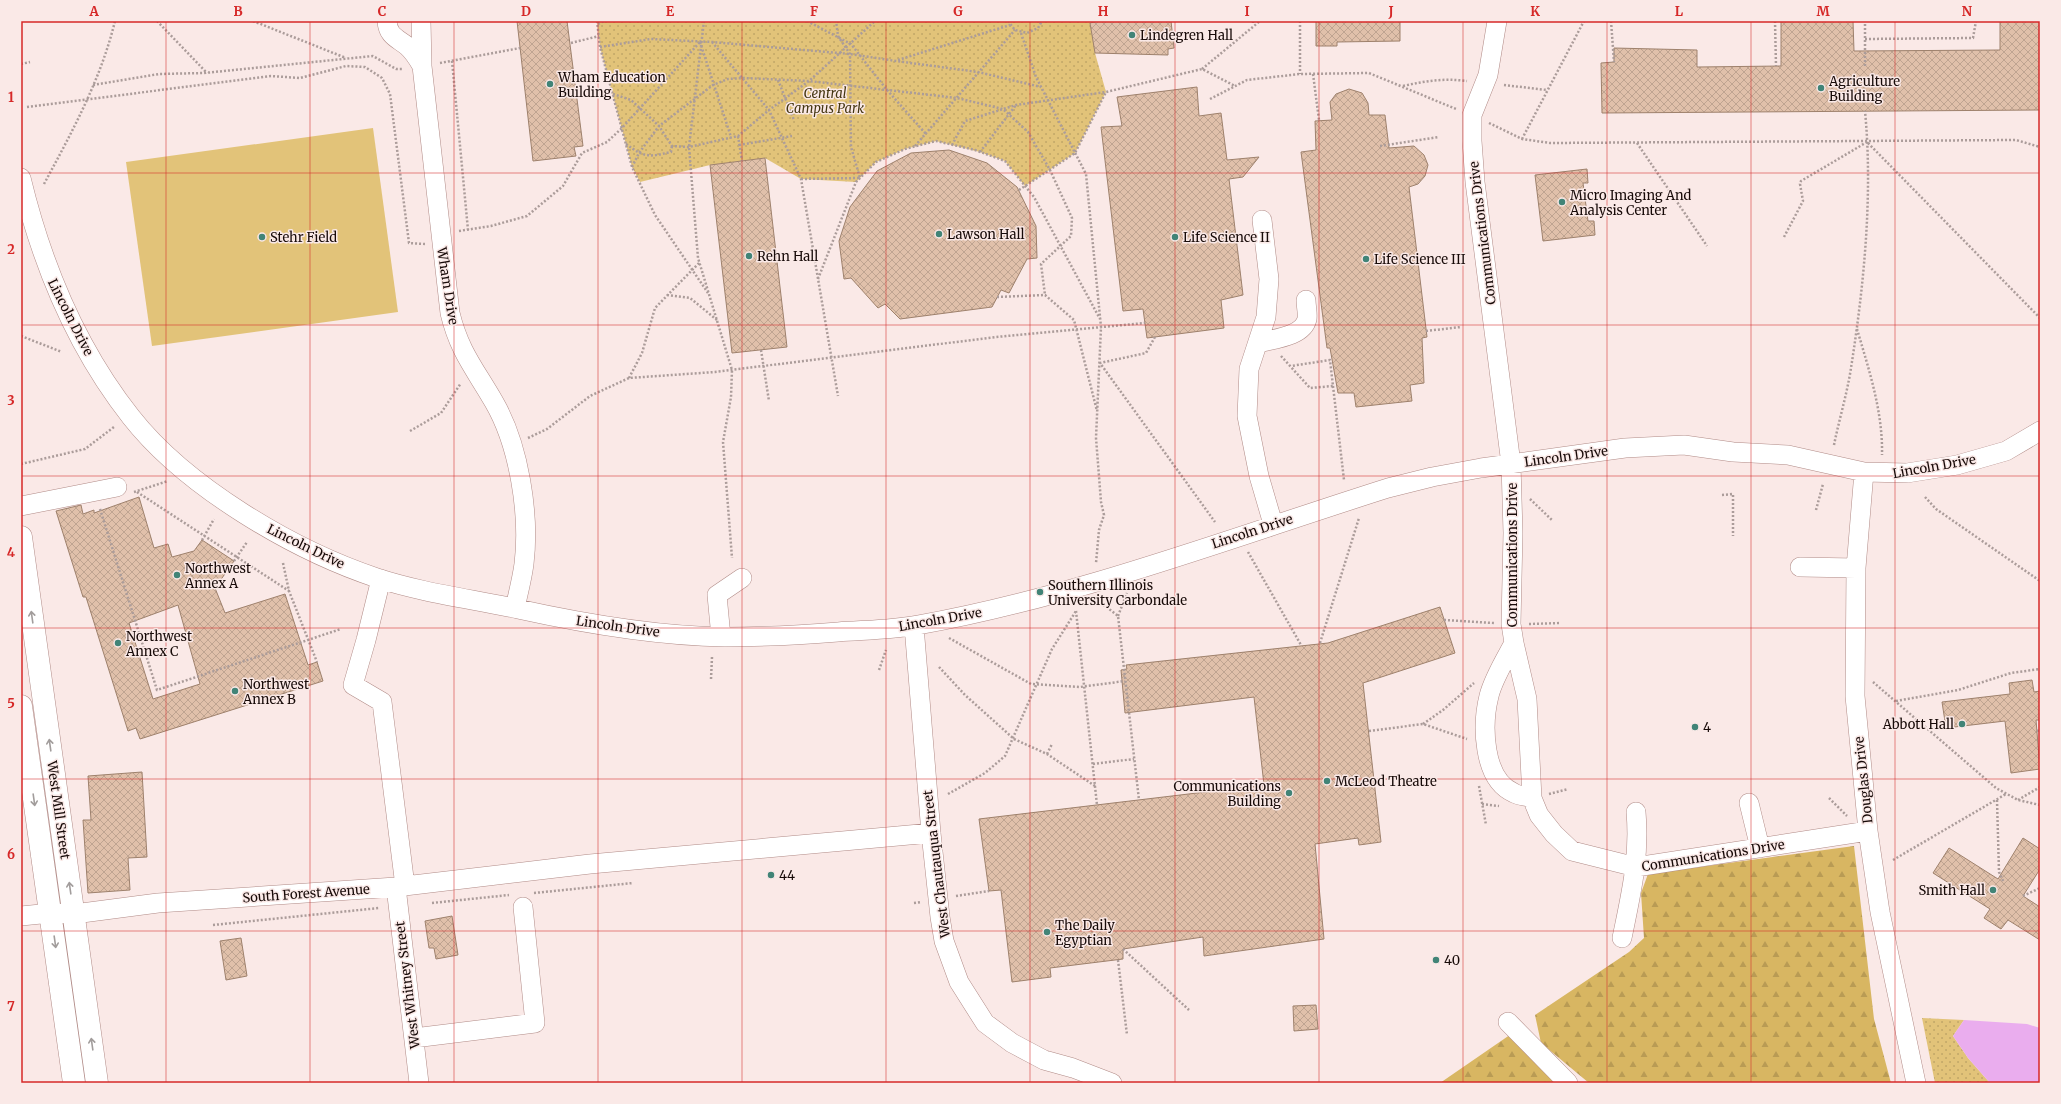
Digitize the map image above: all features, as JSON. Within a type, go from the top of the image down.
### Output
[{"type":"main road","name":"West Mill Street","points":[[21,537],[97,1083]]},
{"type":"main road","name":"West Mill Street","points":[[21,706],[52,913],[74,1083]]},
{"type":"street","points":[[387,21],[388,29],[394,39],[406,45],[413,52],[422,66]]},
{"type":"street","name":"Wham Drive","points":[[421,21],[422,66],[440,238],[454,329],[472,368],[495,403],[513,446],[526,525],[524,565],[515,608]]},
{"type":"street","name":"Communications Drive","points":[[1497,21],[1495,41],[1488,75],[1472,115],[1472,141],[1475,182],[1511,464],[1513,533],[1511,624],[1527,699],[1532,798],[1540,815],[1554,834],[1572,851],[1636,867],[1868,831]]},
{"type":"street","name":"Lincoln Drive","points":[[21,178],[30,215],[52,281],[81,340],[108,384],[133,420],[175,462],[250,518],[336,563],[381,579],[515,608],[634,630],[721,637],[808,634],[914,626],[1008,605],[1098,582],[1273,524],[1388,488],[1425,479],[1511,464],[1625,448],[1684,445],[1732,452],[1788,455],[1864,472],[1907,473],[1957,465],[2006,451],[2040,431]]},
{"type":"street","points":[[1262,220],[1269,279],[1266,317],[1262,342],[1249,369],[1247,416],[1260,476],[1273,524]]},
{"type":"street","points":[[1262,342],[1294,333],[1304,327],[1307,318],[1306,300]]},
{"type":"street","name":"Douglas Drive","points":[[1864,472],[1856,568],[1855,696],[1868,831],[1880,912],[1916,1083]]},
{"type":"street","points":[[21,506],[124,490]]},
{"type":"street","points":[[1800,567],[1856,568]]},
{"type":"street","points":[[721,637],[717,595],[742,578]]},
{"type":"street","name":"West Whitney Street","points":[[381,579],[353,685],[382,702],[419,1083]]},
{"type":"street","name":"West Chautauqua Street","points":[[914,626],[931,833],[944,941],[959,982],[985,1023],[1012,1043],[1044,1060],[1112,1083]]},
{"type":"street","points":[[1514,643],[1489,694],[1485,736],[1487,754],[1493,770],[1503,786],[1514,793],[1532,798]]},
{"type":"street","points":[[1749,803],[1760,848]]},
{"type":"street","points":[[1622,938],[1636,867],[1638,832],[1636,812]]},
{"type":"street","name":"South Forest Avenue","points":[[21,916],[52,913],[74,914],[158,903],[401,886],[590,864],[931,833]]},
{"type":"street","points":[[414,1038],[535,1023],[523,907]]},
{"type":"street","points":[[1508,1022],[1568,1083]]},
{"type":"path","points":[[44,184],[94,85],[115,21]]},
{"type":"path","points":[[157,21],[208,73]]},
{"type":"path","points":[[253,21],[346,58]]},
{"type":"path","points":[[604,21],[598,23],[600,47],[632,167],[655,215],[710,296]]},
{"type":"path","points":[[704,21],[700,41],[689,147],[699,263],[718,320],[732,370],[731,397],[723,442],[732,558]]},
{"type":"path","points":[[807,21],[851,44],[887,90],[926,134]]},
{"type":"path","points":[[836,21],[838,36],[850,54],[851,147],[860,178]]},
{"type":"path","points":[[672,146],[689,147],[738,136],[769,110],[810,81],[846,49],[874,21]]},
{"type":"path","points":[[1008,21],[1014,30],[1021,33],[1033,32],[1042,21]]},
{"type":"path","points":[[952,145],[965,121],[1016,105],[1048,102],[1106,92],[1202,69],[1253,25],[1260,21]]},
{"type":"path","points":[[1300,21],[1300,74]]},
{"type":"path","points":[[1522,139],[1584,21]]},
{"type":"path","points":[[1611,21],[1614,62]]},
{"type":"path","points":[[1774,21],[1776,66]]},
{"type":"path","points":[[1865,21],[1865,66]]},
{"type":"path","points":[[1865,39],[1973,38],[1976,21]]},
{"type":"path","points":[[896,61],[1010,25]]},
{"type":"path","points":[[915,146],[1014,30]]},
{"type":"path","points":[[1021,33],[1041,88],[1086,174],[1101,327],[1096,438],[1101,502],[1104,514],[1100,530],[1096,563]]},
{"type":"path","points":[[571,43],[599,36]]},
{"type":"path","points":[[600,47],[651,39],[700,41],[850,54],[978,72],[1041,88]]},
{"type":"path","points":[[700,41],[731,137]]},
{"type":"path","points":[[27,106],[87,100],[270,76],[300,78],[346,66],[365,67],[382,78],[390,94],[409,243],[418,245],[468,230],[491,226],[527,216],[563,186],[582,153],[608,142],[622,128],[700,41]]},
{"type":"path","points":[[712,42],[769,110],[801,179],[838,396]]},
{"type":"path","points":[[94,85],[158,74],[208,73],[373,56],[396,69],[452,61],[520,48]]},
{"type":"path","points":[[452,61],[468,230]]},
{"type":"path","points":[[21,64],[30,62]]},
{"type":"path","points":[[1202,69],[1235,86]]},
{"type":"path","points":[[1210,99],[1247,80],[1300,74],[1369,73],[1462,111]]},
{"type":"path","points":[[1314,74],[1319,120]]},
{"type":"path","points":[[632,167],[639,153],[659,126],[713,85],[728,79],[742,78],[810,81],[957,98],[1003,109],[1028,132],[1050,170],[1072,218],[1071,236],[1041,264],[1045,296]]},
{"type":"path","points":[[1402,86],[1428,80],[1449,79],[1474,82]]},
{"type":"path","points":[[778,80],[794,120]]},
{"type":"path","points":[[1499,84],[1547,90]]},
{"type":"path","points":[[1019,190],[1075,153],[1106,92]]},
{"type":"path","points":[[613,94],[631,100],[659,126],[672,146],[671,152],[651,157],[639,153],[626,144]]},
{"type":"path","points":[[980,152],[1016,105]]},
{"type":"path","points":[[1834,445],[1851,370],[1862,282],[1868,142],[1865,111]]},
{"type":"path","points":[[1486,121],[1522,139],[1550,143],[2016,140],[2040,147]]},
{"type":"path","points":[[738,136],[742,161]]},
{"type":"path","points":[[739,145],[792,136]]},
{"type":"path","points":[[1380,146],[1439,137]]},
{"type":"path","points":[[818,279],[856,182],[876,162],[915,146],[936,141],[980,152],[1006,161],[1034,197],[1100,320]]},
{"type":"path","points":[[1784,237],[1803,201],[1800,184],[1801,181],[1868,142]]},
{"type":"path","points":[[1868,142],[2040,318]]},
{"type":"path","points":[[1637,143],[1707,246]]},
{"type":"path","points":[[801,179],[860,178]]},
{"type":"path","points":[[629,378],[642,353],[655,308],[699,263]]},
{"type":"path","points":[[667,295],[690,298],[718,320]]},
{"type":"path","points":[[997,297],[1045,296],[1074,320],[1098,415]]},
{"type":"path","points":[[513,446],[547,429],[590,396],[629,378],[732,370],[831,357],[1145,322]]},
{"type":"path","points":[[1426,330],[1461,327]]},
{"type":"path","points":[[1856,328],[1870,372],[1882,436],[1882,455]]},
{"type":"path","points":[[21,336],[62,352]]},
{"type":"path","points":[[1100,363],[1146,353],[1155,337]]},
{"type":"path","points":[[1262,342],[1291,366],[1310,388],[1333,386]]},
{"type":"path","points":[[761,350],[769,401]]},
{"type":"path","points":[[1291,366],[1330,360],[1344,480]]},
{"type":"path","points":[[1100,363],[1215,522]]},
{"type":"path","points":[[410,431],[441,413],[472,368]]},
{"type":"path","points":[[21,464],[85,450],[114,427]]},
{"type":"path","points":[[124,490],[137,491],[168,481]]},
{"type":"path","points":[[1816,510],[1823,484]]},
{"type":"path","points":[[137,491],[289,591]]},
{"type":"path","points":[[1525,494],[1553,521]]},
{"type":"path","points":[[1722,495],[1734,494],[1733,536]]},
{"type":"path","points":[[1926,497],[1936,509],[2040,581]]},
{"type":"path","points":[[98,503],[157,690],[341,629]]},
{"type":"path","points":[[1320,644],[1359,518]]},
{"type":"path","points":[[202,540],[214,519]]},
{"type":"path","points":[[234,561],[247,542]]},
{"type":"path","points":[[1248,552],[1301,646]]},
{"type":"path","points":[[283,563],[289,591],[317,662]]},
{"type":"path","points":[[1127,593],[1118,616],[1139,800]]},
{"type":"path","points":[[1100,602],[1118,616]]},
{"type":"path","points":[[948,794],[985,773],[1005,756],[1014,739],[1052,649],[1076,611],[1097,805]]},
{"type":"path","points":[[950,638],[1031,684],[1084,686],[1125,681]]},
{"type":"path","points":[[879,670],[886,650]]},
{"type":"path","points":[[711,679],[712,657]]},
{"type":"path","points":[[939,667],[965,695],[1014,739],[1047,754],[1095,786]]},
{"type":"path","points":[[1896,701],[1958,690],[2011,673],[2040,669]]},
{"type":"path","points":[[1423,724],[1443,710],[1474,682]]},
{"type":"path","points":[[1873,682],[1991,784],[2018,800],[2040,804]]},
{"type":"path","points":[[1369,731],[1423,724],[1472,740]]},
{"type":"path","points":[[1047,754],[1052,744]]},
{"type":"path","points":[[1092,764],[1134,759]]},
{"type":"path","points":[[1479,783],[1486,825]]},
{"type":"path","points":[[2018,800],[2040,787]]},
{"type":"path","points":[[1893,860],[2007,794]]},
{"type":"path","points":[[1829,798],[1851,821]]},
{"type":"path","points":[[1997,800],[1999,872],[2004,883]]},
{"type":"path","points":[[2023,896],[2040,888]]},
{"type":"path","points":[[969,894],[989,891]]},
{"type":"path","points":[[1123,949],[1189,1010]]},
{"type":"path","points":[[1118,960],[1127,1035]]},
{"type":"green space","name":"Central Campus Park","points":[[597,21],[1090,21],[1095,53],[1106,92],[1075,153],[1025,186],[1005,161],[980,152],[936,141],[905,149],[876,162],[856,182],[801,179],[765,158],[710,165],[640,182],[632,167],[600,47]]},
{"type":"green space","name":"Stehr Field","points":[[373,128],[398,312],[152,346],[126,162]]},
{"type":"green space","points":[[1854,846],[1874,1019],[1891,1083],[1589,1083],[1541,1043],[1535,1015],[1629,952],[1644,938],[1641,893],[1648,874]]},
{"type":"green space","points":[[1922,1018],[1964,1020],[1953,1036],[1968,1058],[1990,1083],[1935,1083]]},
{"type":"green space","points":[[1517,1030],[1568,1083],[1440,1083]]},
{"type":"shaded area","points":[[1964,1020],[2027,1024],[2040,1028],[2040,1083],[1990,1083],[1968,1058],[1953,1036]]},
{"type":"building","name":"Wham Education Building","points":[[517,21],[567,21],[583,146],[574,147],[576,156],[533,161]]},
{"type":"building","name":"Lindegren Hall","points":[[1098,21],[1171,21],[1174,48],[1168,49],[1168,55],[1095,53],[1090,23]]},
{"type":"building","points":[[1316,21],[1400,21],[1400,41],[1337,42],[1337,46],[1316,46]]},
{"type":"building","name":"Agriculture Building","points":[[1781,21],[1853,21],[1854,51],[2000,50],[2000,21],[2040,21],[2040,110],[1602,113],[1601,63],[1614,62],[1614,48],[1697,50],[1697,67],[1781,66]]},
{"type":"building","name":"Life Science II","points":[[1197,87],[1199,116],[1221,113],[1227,160],[1259,157],[1243,177],[1229,179],[1243,295],[1221,300],[1224,328],[1147,338],[1143,309],[1123,311],[1101,127],[1122,126],[1117,97]]},
{"type":"building","name":"Life Science III","points":[[1349,89],[1362,93],[1368,103],[1369,115],[1385,115],[1389,148],[1414,146],[1424,155],[1428,165],[1425,176],[1418,184],[1409,187],[1427,337],[1422,338],[1424,383],[1410,385],[1412,401],[1356,407],[1354,393],[1338,393],[1330,348],[1327,348],[1301,152],[1316,150],[1315,121],[1332,120],[1330,102],[1336,94]]},
{"type":"building","name":"Lawson Hall","points":[[949,150],[987,163],[1017,187],[1036,226],[1037,258],[1027,259],[1009,293],[1001,290],[992,307],[900,319],[885,304],[878,308],[851,278],[844,279],[839,241],[850,207],[877,171],[911,153]]},
{"type":"building","name":"Rehn Hall","points":[[765,158],[787,347],[732,353],[710,165]]},
{"type":"building","name":"Micro Imaging And Analysis Center","points":[[1587,169],[1588,183],[1583,183],[1588,221],[1594,221],[1595,235],[1543,241],[1535,175]]},
{"type":"building","points":[[139,497],[154,548],[168,544],[172,557],[194,551],[202,540],[234,561],[215,588],[225,613],[285,594],[308,665],[317,662],[323,681],[140,739],[136,728],[128,731],[86,597],[83,597],[56,511],[81,505],[83,514],[94,510],[94,513]],"holes":[[[178,605],[200,684],[153,699],[129,623]]]},
{"type":"building","name":"Communications Building","points":[[1440,607],[1455,653],[1363,683],[1381,842],[1359,845],[1358,838],[1315,844],[1324,939],[1204,956],[1203,937],[1123,949],[1123,959],[1050,968],[1051,977],[1012,982],[1001,890],[989,891],[979,819],[1264,785],[1254,697],[1125,713],[1121,670],[1127,669],[1126,665],[1328,643]]},
{"type":"building","name":"Abbott Hall","points":[[2032,680],[2034,692],[2040,691],[2040,720],[2036,720],[2040,769],[2011,773],[2005,721],[1946,728],[1942,702],[2010,694],[2009,683]]},
{"type":"building","points":[[142,772],[147,857],[128,858],[130,890],[88,893],[83,820],[91,820],[88,776]]},
{"type":"building","name":"Smith Hall","points":[[2023,838],[2040,849],[2040,869],[2023,896],[2040,907],[2040,940],[2008,920],[2001,929],[1984,918],[1990,909],[1933,873],[1949,848],[1998,879]]},
{"type":"building","points":[[452,916],[458,955],[436,959],[434,948],[429,948],[425,921]]},
{"type":"building","points":[[241,938],[247,976],[226,980],[220,941]]},
{"type":"building","points":[[1316,1005],[1318,1029],[1294,1031],[1293,1006]]},
{"type":"place","name":"Lindegren Hall","points":[[1132,35]]},
{"type":"place","name":"Wham Education Building","points":[[550,84]]},
{"type":"place","name":"Agriculture Building","points":[[1821,88]]},
{"type":"place","name":"Micro Imaging And Analysis Center","points":[[1562,202]]},
{"type":"place","name":"Lawson Hall","points":[[939,234]]},
{"type":"place","name":"Stehr Field","points":[[262,237]]},
{"type":"place","name":"Life Science II","points":[[1175,237]]},
{"type":"place","name":"Rehn Hall","points":[[749,256]]},
{"type":"place","name":"Life Science III","points":[[1366,259]]},
{"type":"place","name":"Northwest Annex A","points":[[177,575]]},
{"type":"place","name":"Southern Illinois University Carbondale","points":[[1040,592]]},
{"type":"place","name":"Northwest Annex C","points":[[118,643]]},
{"type":"place","name":"Northwest Annex B","points":[[235,691]]},
{"type":"place","name":"Abbott Hall","points":[[1962,724]]},
{"type":"place","name":"4","points":[[1695,727]]},
{"type":"place","name":"McLeod Theatre","points":[[1327,781]]},
{"type":"place","name":"Communications Building","points":[[1289,793]]},
{"type":"place","name":"44","points":[[771,875]]},
{"type":"place","name":"Smith Hall","points":[[1993,890]]},
{"type":"place","name":"The Daily Egyptian","points":[[1047,932]]},
{"type":"place","name":"40","points":[[1436,960]]}]
